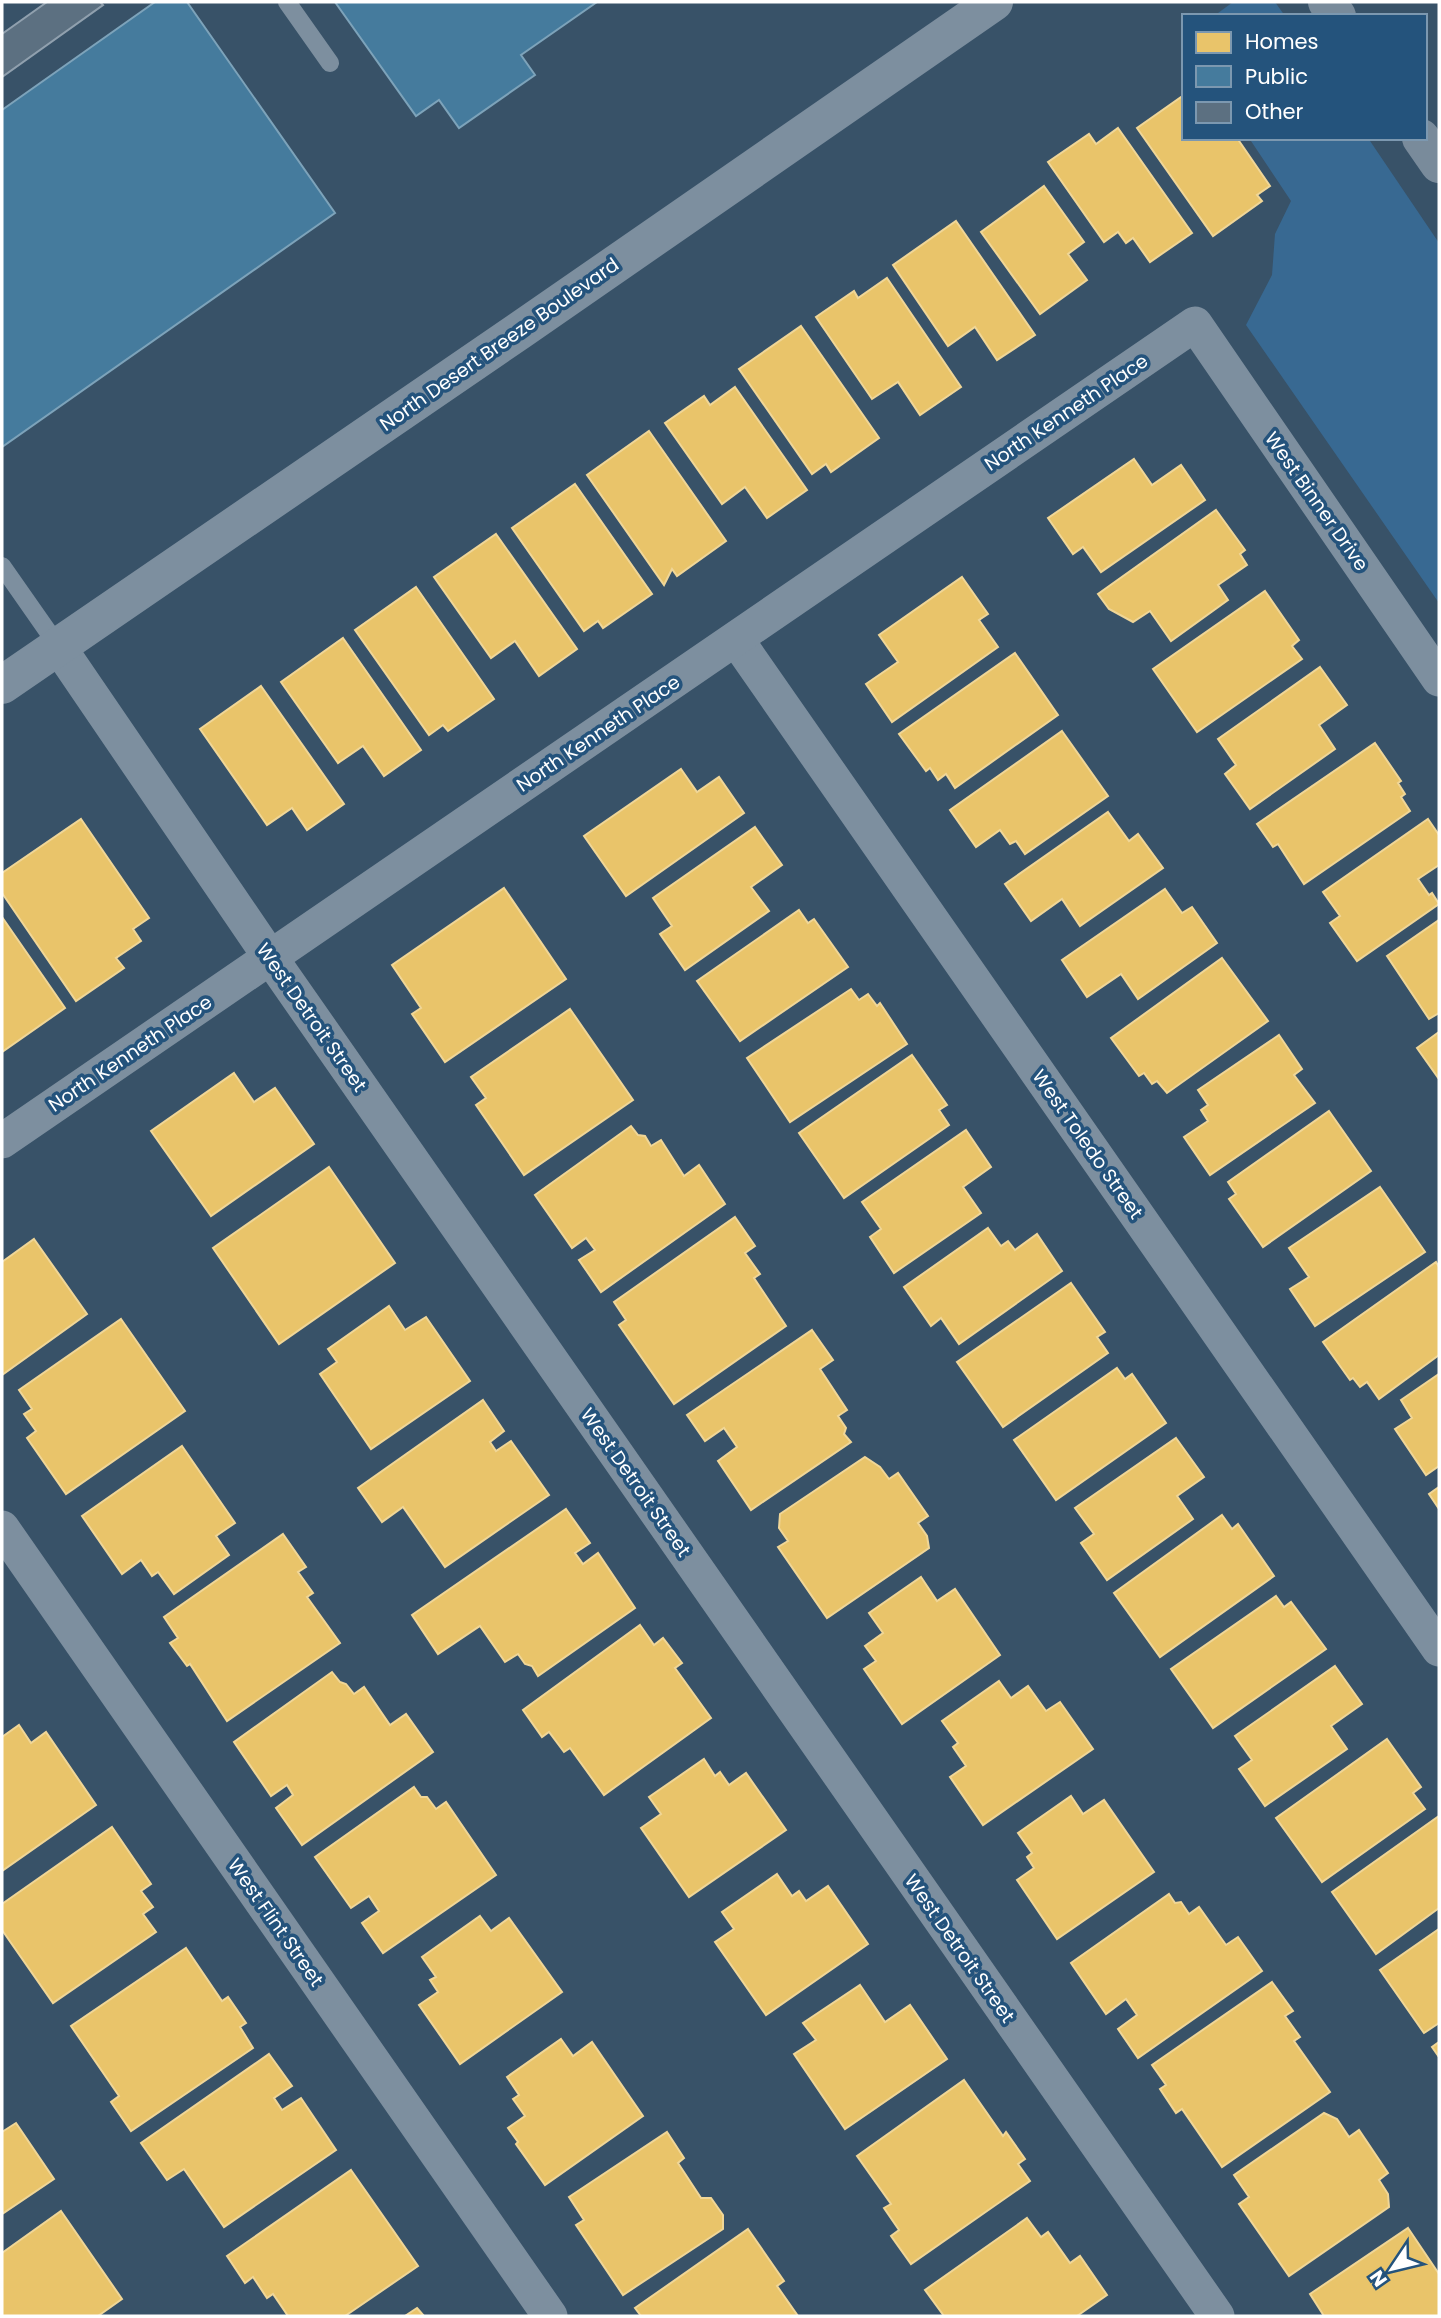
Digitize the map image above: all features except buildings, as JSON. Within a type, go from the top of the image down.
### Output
[{"type":"main road","points":[[1423,140],[1439,164]]},
{"type":"street","name":"North Desert Breeze Boulevard","points":[[2,685],[994,2]]},
{"type":"street","name":"North Kenneth Place","points":[[2,1141],[1195,324]]},
{"type":"street","name":"West Binner Drive","points":[[1195,324],[1439,679]]},
{"type":"street","name":"West Toledo Street","points":[[736,639],[1439,1649]]},
{"type":"street","name":"West Detroit Street","points":[[58,646],[270,957],[1217,2316]]},
{"type":"street","name":"West Flint Street","points":[[2,1528],[550,2316]]},
{"type":"lane","points":[[287,2],[330,63]]},
{"type":"lane","points":[[2,566],[58,646]]},
{"type":"shaded area","points":[[1233,2],[1275,2],[1284,14],[1217,14]]},
{"type":"shaded area","points":[[1250,140],[1369,140],[1439,243],[1439,603],[1246,325],[1272,275],[1275,234],[1291,201]]}]
